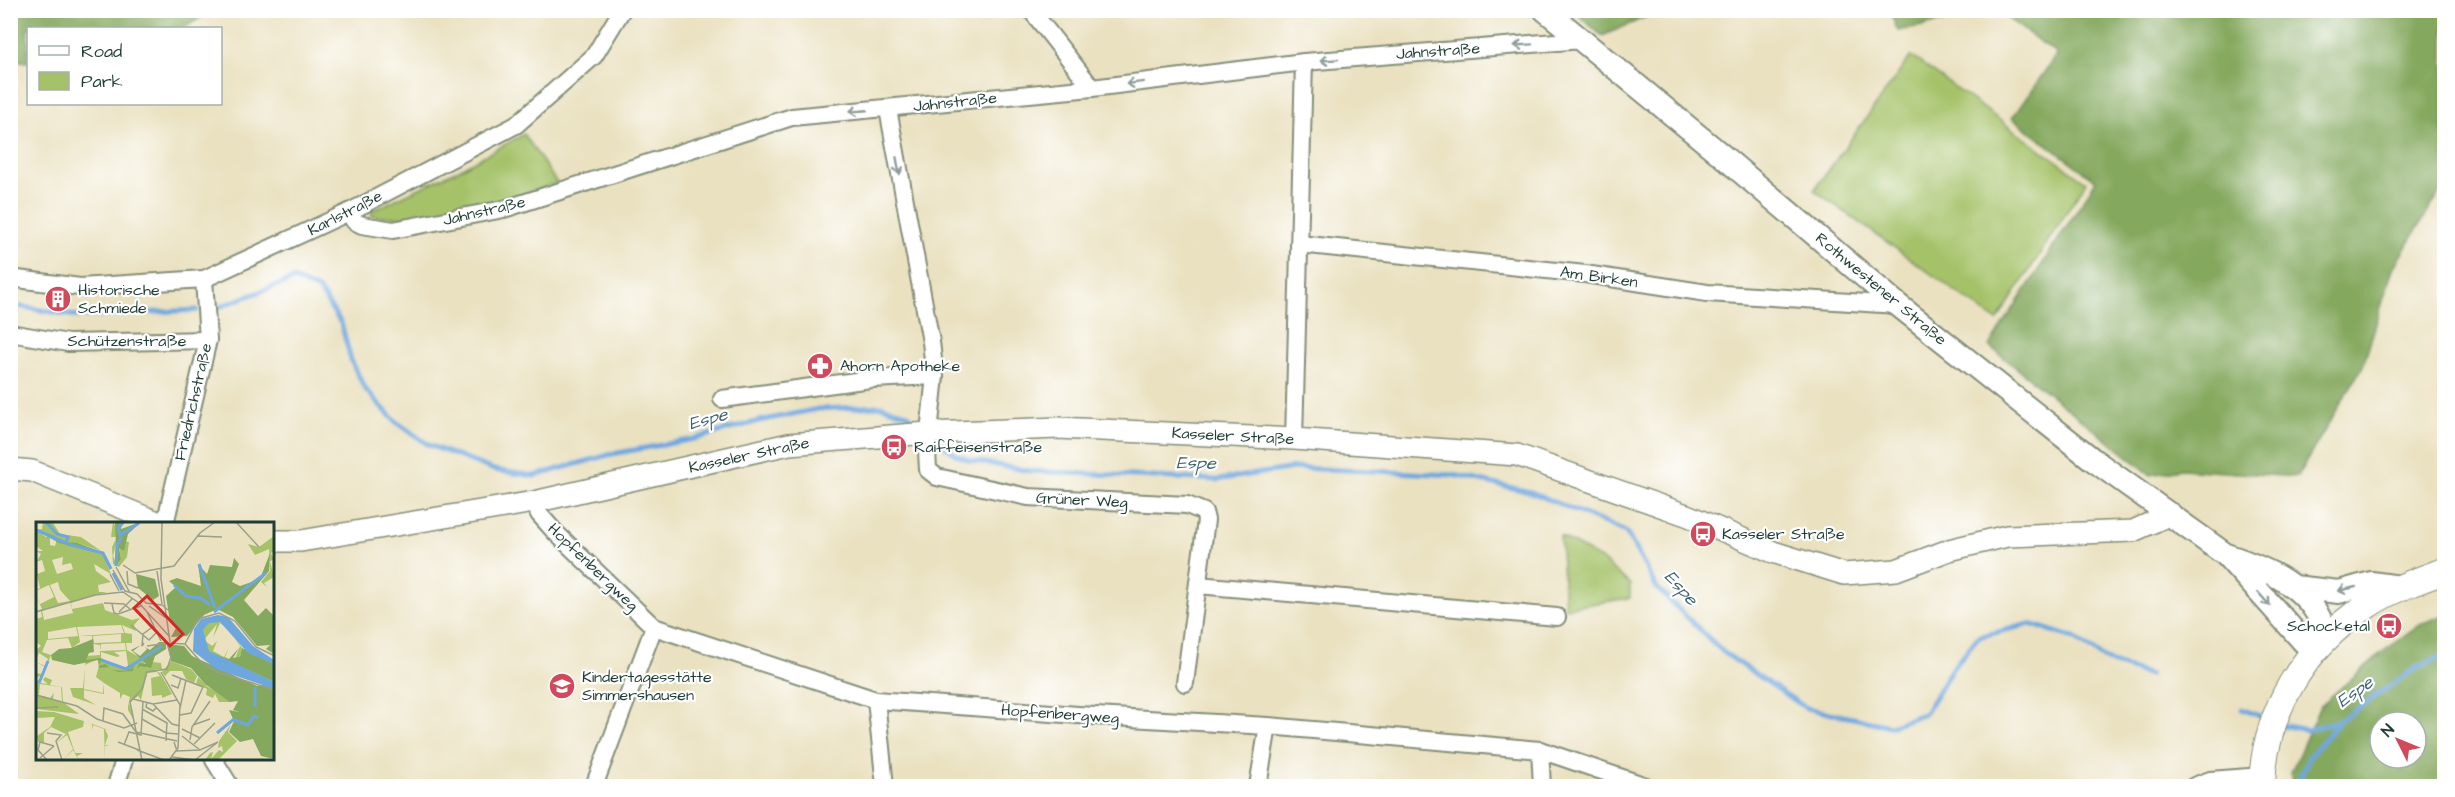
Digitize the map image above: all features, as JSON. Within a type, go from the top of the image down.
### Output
[{"type":"main road","name":"Rothwestener Straße","points":[[1545,10],[1898,305],[2092,459],[2226,555],[2312,651],[2322,624],[2317,611],[2294,587],[2255,564],[2226,555]]},
{"type":"main road","points":[[2262,781],[2272,724],[2291,683],[2312,651],[2364,607],[2400,587],[2445,571]]},
{"type":"main road","points":[[2294,587],[2339,592],[2371,583],[2400,587]]},
{"type":"street","name":"Karlstraße","points":[[10,278],[80,287],[204,279],[349,212],[516,125],[594,56],[622,10]]},
{"type":"street","points":[[1031,10],[1092,88]]},
{"type":"street","name":"Jahnstraße","points":[[349,212],[354,221],[362,225],[393,230],[504,209],[792,117],[1092,88],[1304,62],[1582,40]]},
{"type":"street","points":[[1294,439],[1304,62]]},
{"type":"street","points":[[888,109],[931,342],[935,376],[926,435]]},
{"type":"street","name":"Am Birken","points":[[1299,244],[1585,274],[1707,293],[1898,305]]},
{"type":"street","name":"Friedrichstraße","points":[[163,522],[208,340],[204,279]]},
{"type":"street","name":"Schützenstraße","points":[[10,333],[68,343],[208,340]]},
{"type":"street","points":[[722,399],[871,378],[935,376]]},
{"type":"street","name":"Kasseler Straße","points":[[274,541],[301,541],[534,502],[789,444],[1058,428],[1294,439],[1517,454],[1689,516],[1773,552],[1844,574],[1896,570],[1949,550],[2007,536],[2133,531],[2171,514]]},
{"type":"street","name":"Grüner Weg","points":[[926,435],[929,472],[964,484],[1028,497],[1187,505],[1204,512],[1206,520],[1185,683]]},
{"type":"street","points":[[10,469],[32,471],[158,522]]},
{"type":"street","name":"Hopfenbergweg","points":[[534,502],[539,514],[555,532],[654,627],[876,700],[1268,726],[1540,750],[1646,786]]},
{"type":"street","points":[[1198,585],[1557,617]]},
{"type":"street","points":[[594,786],[654,627]]},
{"type":"street","points":[[876,700],[885,786]]},
{"type":"street","points":[[1258,786],[1268,726]]},
{"type":"street","points":[[1540,750],[1542,786]]},
{"type":"street","points":[[116,786],[123,761]]},
{"type":"street","points":[[215,761],[230,786]]},
{"type":"street","points":[[2194,786],[2210,780],[2262,781]]},
{"type":"green space","points":[[11,10],[212,11],[186,27],[27,27],[27,62],[11,60]]},
{"type":"green space","points":[[1574,11],[1660,11],[1602,36]]},
{"type":"green space","points":[[1889,11],[1995,11],[1898,31]]},
{"type":"green space","points":[[1997,11],[2444,11],[2444,186],[2393,268],[2363,366],[2297,477],[2181,469],[2151,475],[1989,346],[2096,181],[2012,118],[2057,54]]},
{"type":"green space","points":[[1911,56],[2086,182],[1997,321],[1814,190]]},
{"type":"green space","points":[[524,134],[557,183],[466,210],[419,217],[372,216],[371,211],[462,168]]},
{"type":"green space","points":[[1560,536],[1601,559],[1630,584],[1630,598],[1565,608]]},
{"type":"green space","points":[[2444,615],[2444,786],[2292,786],[2291,772],[2320,706],[2381,653],[2423,623]]},
{"type":"waterway","name":"Espe","points":[[219,307],[294,279],[319,290],[341,323],[351,360],[365,389],[395,421],[429,445],[494,470],[534,476],[612,454],[694,439],[759,421],[818,409],[882,406],[907,414],[921,426]]},
{"type":"waterway","name":"Espe","points":[[10,305],[77,316],[197,310]]},
{"type":"waterway","name":"Espe","points":[[937,440],[955,454],[969,460],[1030,471],[1217,480],[1294,468],[1375,471],[1453,475],[1531,492],[1626,532],[1657,588],[1723,652],[1806,708],[1890,726],[1925,713],[1951,670],[1978,637],[2030,624],[2074,638],[2111,663],[2150,675]]},
{"type":"waterway","name":"Espe","points":[[2281,725],[2307,730],[2339,721],[2416,668],[2444,656]]},
{"type":"waterway","name":"Espe","points":[[2242,709],[2267,719]]},
{"type":"waterway","points":[[2296,786],[2309,757],[2339,721]]},
{"type":"place","name":"Historische Schmiede","points":[[58,299]]},
{"type":"place","name":"Ahorn Apotheke","points":[[820,366]]},
{"type":"place","name":"Raiffeisenstraße","points":[[894,447]]},
{"type":"place","name":"Kasseler Straße","points":[[1703,534]]},
{"type":"place","name":"Schocketal","points":[[2389,626]]},
{"type":"place","name":"Kindertagesstätte Simmershausen","points":[[562,686]]}]
